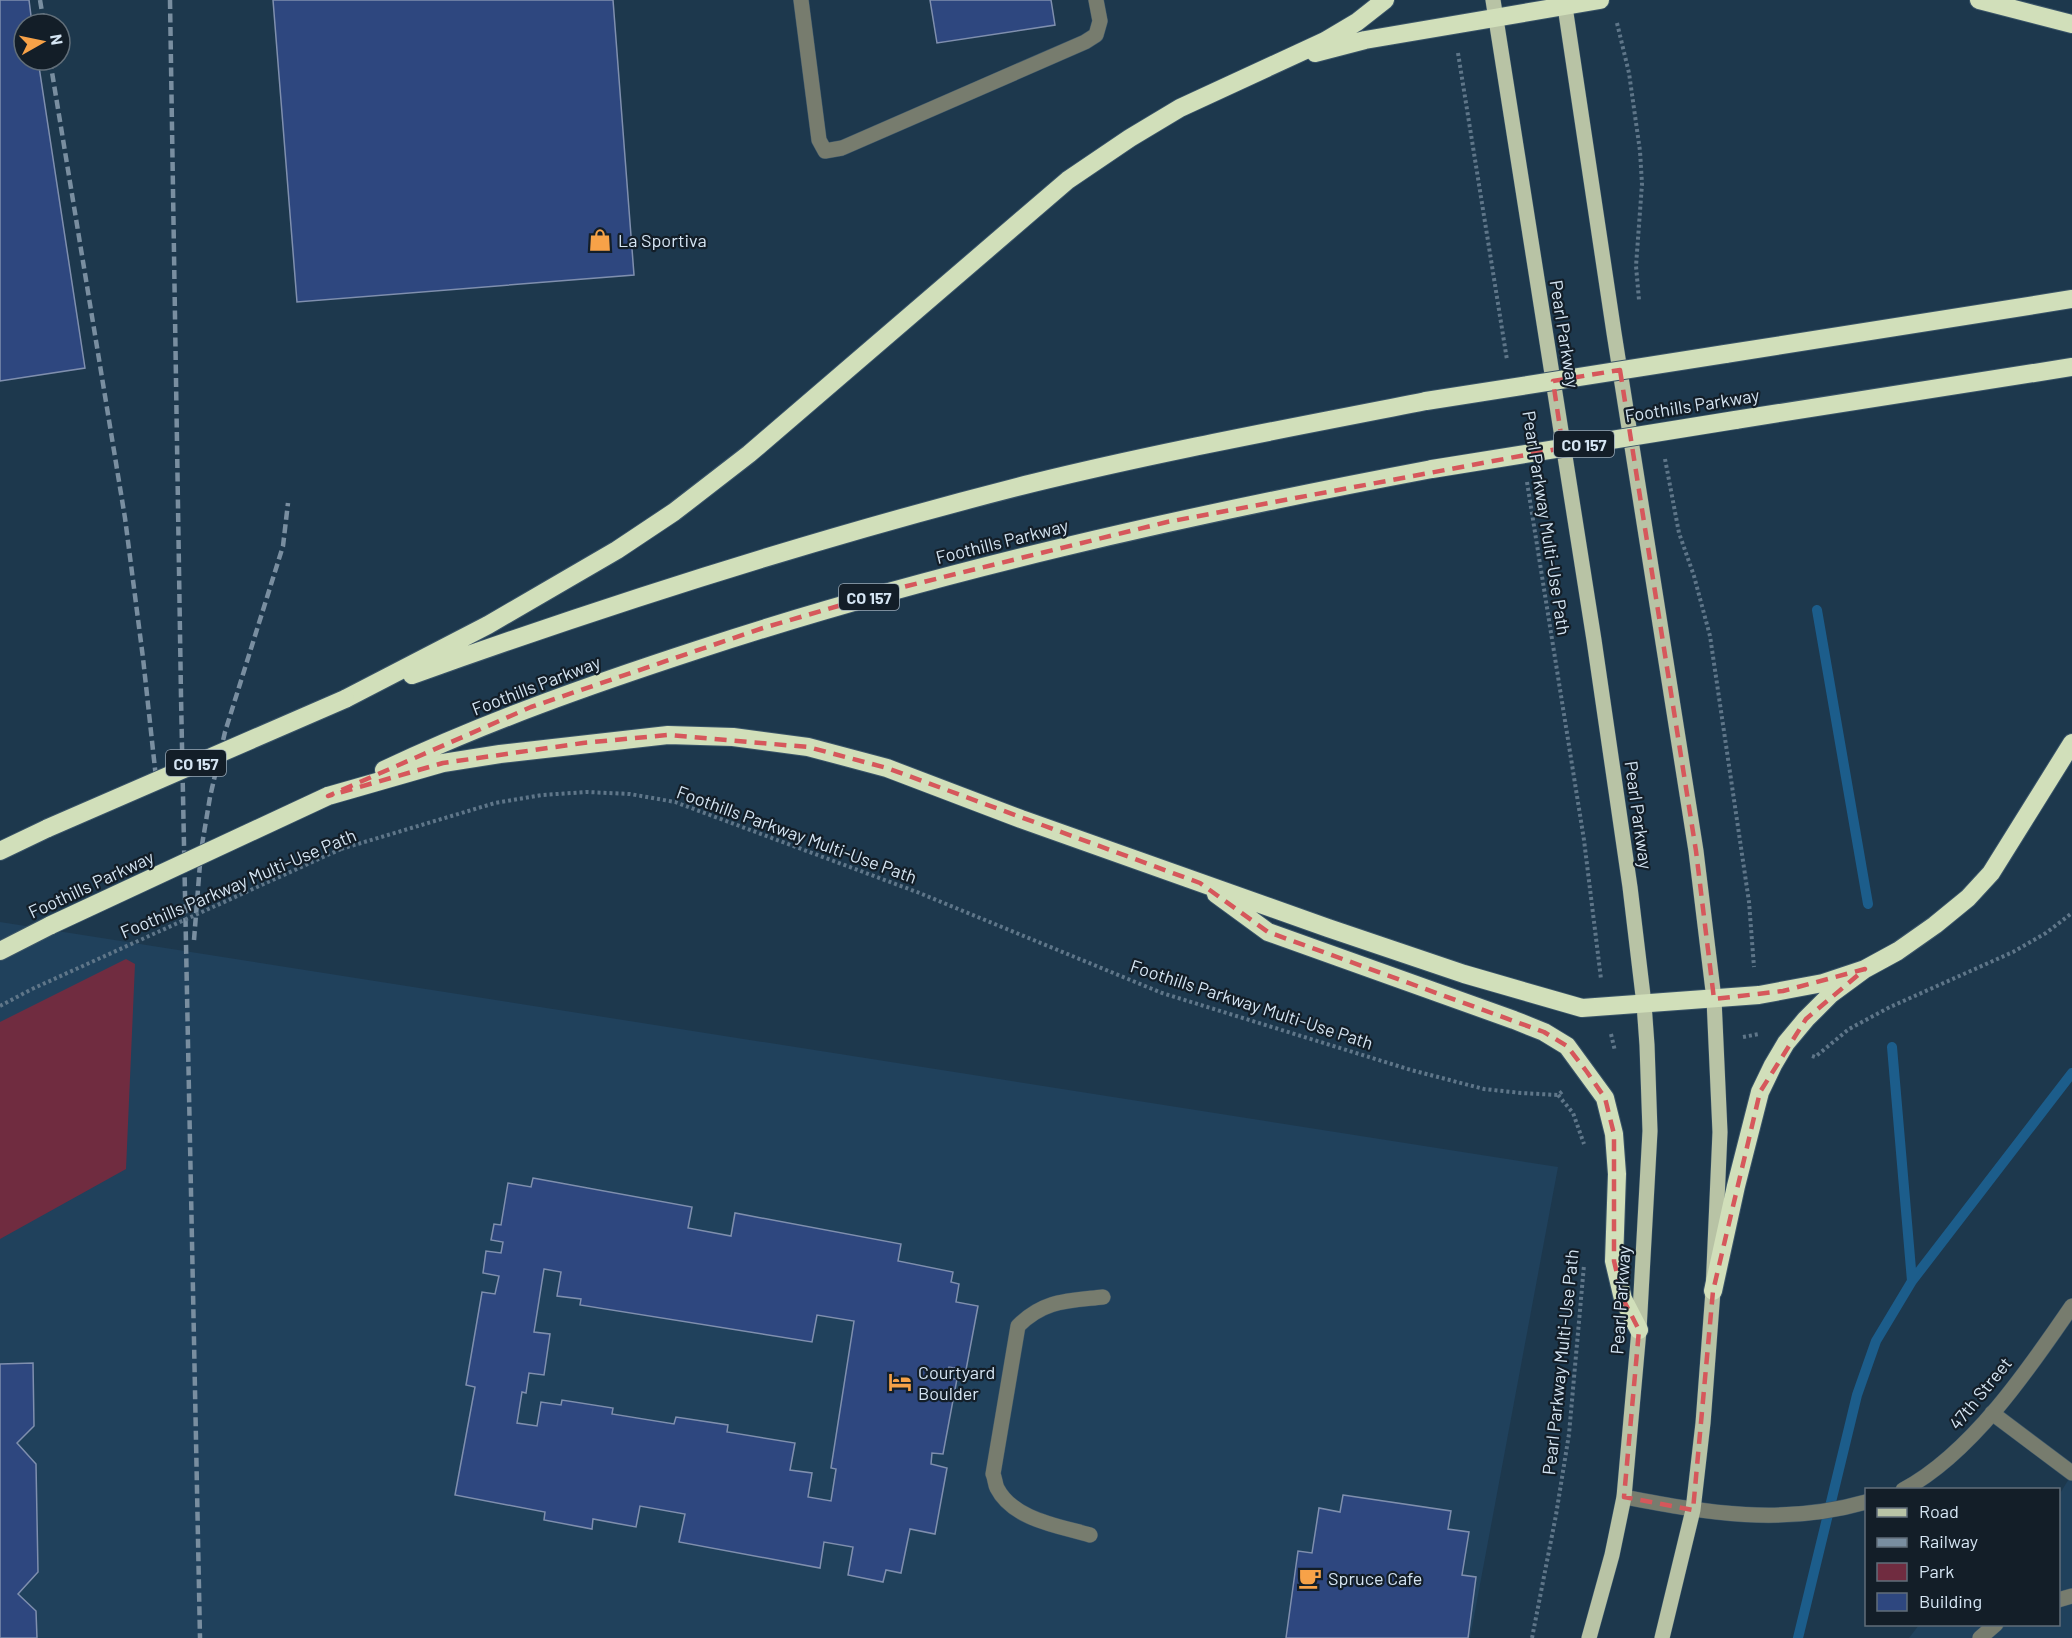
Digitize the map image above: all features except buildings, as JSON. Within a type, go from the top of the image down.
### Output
[{"type":"highway","points":[[345,699],[488,625],[617,550],[674,512],[749,454],[1068,180],[1130,138],[1180,108],[1324,41],[1357,22],[1385,0]]},
{"type":"highway","points":[[1264,69],[1365,40],[1453,25],[1494,9],[1600,0]]},
{"type":"highway","points":[[1979,0],[2072,24]]},
{"type":"highway","name":"CO 157","points":[[0,851],[345,699],[507,641],[763,559],[1032,484],[1142,458],[1426,401],[2072,299]]},
{"type":"highway","name":"Foothills Parkway","points":[[0,951],[437,745],[531,707],[763,628],[903,587],[1190,517],[1432,469],[2072,367]]},
{"type":"highway","points":[[328,796],[443,763],[500,754],[668,735],[733,737],[808,747],[887,768],[1021,819],[1339,932],[1526,993],[1582,1008],[1759,995],[1823,982],[1865,969]]},
{"type":"highway","points":[[1713,1291],[1760,1092],[1786,1043],[1831,994],[1865,969],[1898,951],[1968,898],[1991,873],[2072,743]]},
{"type":"highway","points":[[1200,883],[1268,932],[1514,1020],[1544,1032],[1567,1046],[1605,1098],[1614,1134],[1617,1174],[1614,1261],[1623,1299],[1639,1330]]},
{"type":"main road","points":[[1564,3],[1696,850],[1714,999],[1720,1132],[1713,1291],[1693,1510],[1662,1638]]},
{"type":"main road","name":"Pearl Parkway","points":[[1494,9],[1594,640],[1630,887],[1644,1004],[1650,1131],[1639,1330],[1624,1497],[1612,1555],[1589,1638]]},
{"type":"street","points":[[801,0],[819,140],[825,152],[842,148],[1085,42],[1096,35],[1100,21],[1095,0]]},
{"type":"street","points":[[1090,1535],[1024,1515],[997,1488],[993,1474],[1018,1326],[1031,1314],[1053,1303],[1102,1296]]},
{"type":"street","name":"47th Street","points":[[1906,1488],[1924,1478],[1957,1452],[1992,1413],[2072,1306]]},
{"type":"street","points":[[1992,1413],[2072,1473]]},
{"type":"street","points":[[1624,1497],[1693,1510],[1756,1516],[1792,1516],[1864,1503]]},
{"type":"street","points":[[1980,1638],[1994,1626]]},
{"type":"path","points":[[1616,22],[1629,73],[1640,152],[1642,184],[1636,266],[1639,304]]},
{"type":"path","points":[[1453,25],[1508,364]]},
{"type":"path","points":[[1663,450],[1679,533],[1694,576],[1710,636],[1749,902],[1753,958],[1766,1033],[1741,1037]]},
{"type":"path","name":"Pearl Parkway Multi-Use Path","points":[[1527,481],[1584,840],[1604,1007],[1615,1051]]},
{"type":"path","name":"Foothills Parkway Multi-Use Path","points":[[0,1006],[32,989],[341,849],[495,803],[542,795],[587,792],[630,794],[675,802],[917,892],[1162,993],[1411,1070],[1484,1089],[1558,1095],[1573,1113],[1585,1146]]},
{"type":"path","points":[[1815,1057],[1849,1029],[1890,1006],[2013,952],[2046,933],[2072,913]]},
{"type":"path","name":"Pearl Parkway Multi-Use Path","points":[[1532,1638],[1569,1434],[1585,1260]]},
{"type":"highlighted area","points":[[1620,370],[1696,851],[1714,999],[1783,991],[1865,969],[1806,1019],[1760,1092],[1713,1291],[1693,1510],[1624,1497],[1639,1330],[1623,1299],[1614,1261],[1614,1134],[1605,1098],[1567,1046],[1544,1032],[1268,932],[1200,883],[887,768],[808,747],[668,735],[583,743],[443,763],[328,796],[531,707],[763,628],[903,587],[1167,522],[1563,448],[1553,381]]},
{"type":"shaded area","points":[[0,922],[1558,1167],[1470,1638],[0,1638]]},
{"type":"shaded area","points":[[2072,1474],[2072,1638],[1909,1638],[1918,1626],[2060,1626],[2060,1493]]},
{"type":"green space","points":[[126,959],[135,964],[126,1169],[0,1239],[0,1022]]},
{"type":"waterway","points":[[1817,610],[1868,904]]},
{"type":"waterway","points":[[1892,1047],[1912,1281]]},
{"type":"waterway","points":[[1798,1638],[1857,1395],[1876,1341],[1912,1281],[2072,1073]]},
{"type":"railway","points":[[40,0],[42,12]]},
{"type":"railway","points":[[170,0],[200,1638]]},
{"type":"railway","points":[[52,72],[125,518],[156,778]]},
{"type":"railway","points":[[194,940],[201,851],[210,797],[225,732],[283,546],[288,503]]},
{"type":"place","name":"La Sportiva","points":[[600,240]]},
{"type":"place","name":"Courtyard Boulder","points":[[900,1382]]},
{"type":"place","name":"Spruce Cafe","points":[[1310,1578]]}]
